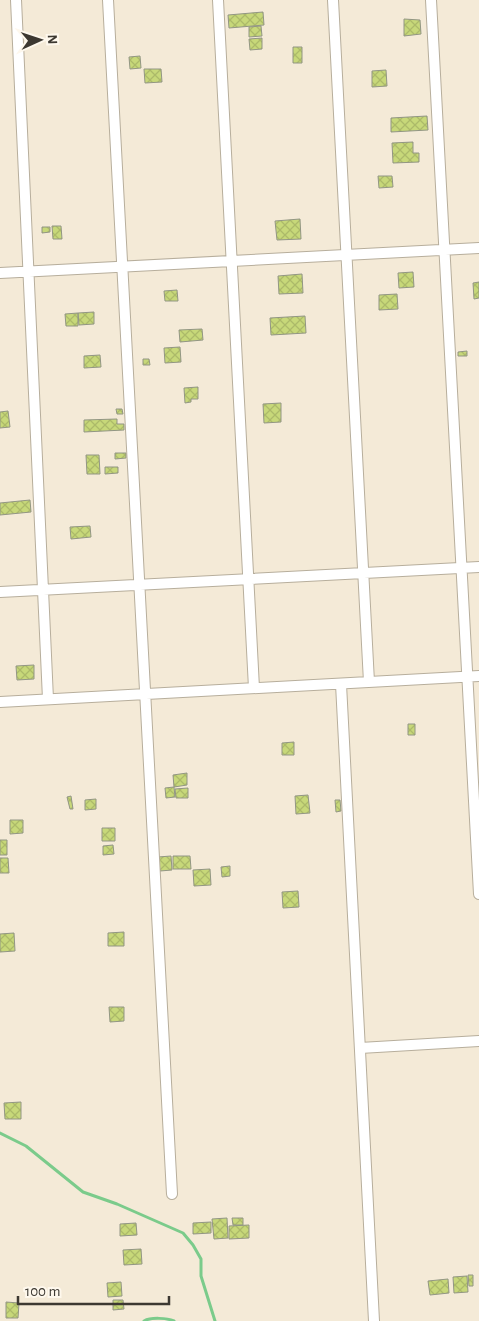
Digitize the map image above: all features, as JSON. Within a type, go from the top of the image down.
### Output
[{"type":"street","points":[[16,0],[48,699]]},
{"type":"street","points":[[108,0],[172,1194]]},
{"type":"street","points":[[218,0],[254,688]]},
{"type":"street","points":[[333,0],[369,682]]},
{"type":"street","points":[[432,0],[479,894]]},
{"type":"street","points":[[0,273],[479,248]]},
{"type":"street","points":[[0,592],[479,567]]},
{"type":"street","points":[[0,702],[479,676]]},
{"type":"street","points":[[341,684],[374,1321]]},
{"type":"street","points":[[360,1048],[479,1041]]},
{"type":"building","points":[[263,12],[264,25],[229,28],[228,15]]},
{"type":"building","points":[[404,19],[420,20],[421,34],[404,36]]},
{"type":"building","points":[[261,26],[262,36],[249,37],[249,27]]},
{"type":"building","points":[[262,38],[262,49],[250,50],[249,39]]},
{"type":"building","points":[[293,47],[302,47],[302,63],[293,63]]},
{"type":"building","points":[[140,56],[141,68],[130,69],[129,57]]},
{"type":"building","points":[[144,69],[161,69],[162,82],[145,83]]},
{"type":"building","points":[[386,70],[387,86],[372,87],[372,71]]},
{"type":"building","points":[[427,116],[428,130],[391,132],[391,118]]},
{"type":"building","points":[[413,142],[413,153],[419,153],[419,162],[393,163],[392,143]]},
{"type":"building","points":[[378,176],[392,176],[393,187],[379,188]]},
{"type":"building","points":[[300,219],[301,239],[277,240],[275,221]]},
{"type":"building","points":[[52,226],[61,226],[62,239],[53,239]]},
{"type":"building","points":[[42,227],[50,227],[50,232],[42,233]]},
{"type":"building","points":[[413,272],[414,287],[399,288],[398,273]]},
{"type":"building","points":[[302,274],[303,293],[279,294],[278,276]]},
{"type":"building","points":[[479,282],[479,298],[474,299],[473,283]]},
{"type":"building","points":[[177,290],[178,301],[165,301],[164,291]]},
{"type":"building","points":[[397,294],[398,309],[379,310],[379,295]]},
{"type":"building","points":[[94,312],[94,324],[79,325],[78,313]]},
{"type":"building","points":[[78,313],[78,326],[66,326],[65,314]]},
{"type":"building","points":[[305,316],[306,333],[271,335],[270,318]]},
{"type":"building","points":[[202,329],[203,340],[180,342],[179,330]]},
{"type":"building","points":[[180,347],[181,362],[165,363],[164,348]]},
{"type":"building","points":[[467,351],[467,356],[458,356],[458,352]]},
{"type":"building","points":[[100,355],[101,367],[84,368],[84,356]]},
{"type":"building","points":[[143,359],[149,359],[150,365],[143,365]]},
{"type":"building","points":[[198,387],[198,399],[191,399],[191,402],[185,403],[184,388]]},
{"type":"building","points":[[281,403],[281,422],[264,423],[263,404]]},
{"type":"building","points":[[116,409],[122,409],[123,414],[117,414]]},
{"type":"building","points":[[8,411],[10,427],[0,428],[0,412]]},
{"type":"building","points":[[117,419],[117,424],[124,424],[124,430],[84,432],[84,420]]},
{"type":"building","points":[[115,453],[126,453],[126,458],[115,459]]},
{"type":"building","points":[[86,455],[99,455],[100,474],[87,474]]},
{"type":"building","points":[[105,467],[118,467],[118,473],[105,474]]},
{"type":"building","points":[[30,500],[31,512],[0,515],[0,503]]},
{"type":"building","points":[[90,526],[91,537],[71,539],[70,527]]},
{"type":"building","points":[[34,665],[34,679],[17,680],[16,666]]},
{"type":"building","points":[[408,724],[415,724],[415,735],[408,735]]},
{"type":"building","points":[[294,742],[294,755],[282,755],[282,743]]},
{"type":"building","points":[[187,773],[187,785],[174,787],[173,775]]},
{"type":"building","points":[[174,787],[175,797],[166,798],[165,788]]},
{"type":"building","points":[[188,788],[188,798],[176,798],[175,789]]},
{"type":"building","points":[[308,795],[310,813],[296,814],[295,796]]},
{"type":"building","points":[[71,796],[73,809],[70,809],[67,797]]},
{"type":"building","points":[[96,799],[96,809],[85,810],[85,800]]},
{"type":"building","points":[[335,800],[340,800],[341,811],[336,812]]},
{"type":"building","points":[[10,820],[23,820],[23,833],[10,834]]},
{"type":"building","points":[[102,828],[115,828],[115,841],[102,841]]},
{"type":"building","points":[[0,840],[7,840],[7,855],[0,855]]},
{"type":"building","points":[[113,845],[114,854],[103,855],[103,846]]},
{"type":"building","points":[[171,856],[172,870],[160,871],[158,857]]},
{"type":"building","points":[[173,856],[190,856],[191,869],[173,869]]},
{"type":"building","points":[[0,858],[8,858],[9,873],[0,873]]},
{"type":"building","points":[[230,866],[230,876],[222,877],[221,867]]},
{"type":"building","points":[[210,869],[211,885],[194,886],[193,870]]},
{"type":"building","points":[[298,891],[299,907],[283,908],[282,892]]},
{"type":"building","points":[[124,932],[124,946],[108,946],[108,933]]},
{"type":"building","points":[[14,933],[15,951],[0,952],[0,934]]},
{"type":"building","points":[[109,1007],[124,1007],[124,1021],[110,1022]]},
{"type":"building","points":[[21,1102],[21,1119],[5,1119],[4,1103]]},
{"type":"building","points":[[227,1218],[228,1238],[214,1239],[212,1219]]},
{"type":"building","points":[[232,1218],[243,1218],[243,1225],[233,1225]]},
{"type":"building","points":[[211,1222],[211,1233],[193,1234],[193,1223]]},
{"type":"building","points":[[136,1223],[137,1235],[120,1236],[120,1224]]},
{"type":"building","points":[[249,1225],[249,1238],[229,1239],[229,1226]]},
{"type":"building","points":[[141,1249],[142,1264],[124,1265],[123,1250]]},
{"type":"building","points":[[468,1275],[473,1275],[473,1286],[469,1286]]},
{"type":"building","points":[[467,1276],[468,1292],[454,1293],[453,1277]]},
{"type":"building","points":[[448,1279],[449,1293],[430,1295],[428,1281]]},
{"type":"building","points":[[121,1282],[122,1296],[108,1297],[107,1283]]},
{"type":"building","points":[[113,1300],[123,1300],[124,1309],[113,1310]]},
{"type":"building","points":[[6,1302],[19,1303],[18,1318],[6,1318]]},
{"type":"waterway","points":[[0,1133],[26,1146],[83,1192],[117,1204],[183,1233],[201,1259],[201,1276],[215,1321]]},
{"type":"waterway","points":[[144,1321],[159,1318],[174,1321]]}]
